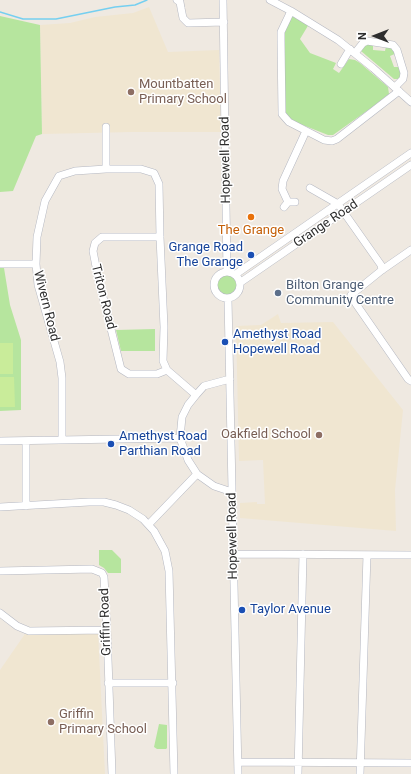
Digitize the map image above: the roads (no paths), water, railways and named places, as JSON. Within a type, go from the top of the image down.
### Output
[{"type":"street","points":[[177,0],[180,2],[182,8],[182,18],[188,23],[224,22]]},
{"type":"street","name":"Hopewell Road","points":[[223,0],[227,272]]},
{"type":"street","points":[[270,0],[338,40],[353,51],[411,102]]},
{"type":"street","points":[[291,11],[281,32],[282,114],[289,122],[324,140],[332,141],[337,139],[397,89],[403,79],[404,73],[397,50],[393,45],[367,41],[353,51],[341,64]]},
{"type":"street","points":[[106,127],[106,169]]},
{"type":"street","points":[[289,204],[282,189],[282,181],[306,131]]},
{"type":"street","name":"Grange Road","points":[[236,274],[411,152]]},
{"type":"street","name":"Grange Road","points":[[241,282],[411,165]]},
{"type":"street","name":"Wivern Road","points":[[62,440],[62,378],[60,362],[38,285],[36,264],[36,237],[46,201],[60,176],[75,171],[106,169],[141,169],[154,174],[159,184],[164,327],[163,361],[167,370]]},
{"type":"street","name":"Grange Road","points":[[310,188],[338,204]]},
{"type":"street","points":[[338,204],[381,265],[382,270]]},
{"type":"street","name":"Triton Road","points":[[160,237],[102,237],[95,243],[93,251],[121,370],[129,374],[157,374],[167,370]]},
{"type":"street","points":[[411,250],[382,270],[351,295],[411,381]]},
{"type":"street","points":[[0,264],[36,264]]},
{"type":"street","points":[[227,272],[236,274],[241,282],[238,293],[228,299],[220,296],[214,285],[216,277],[219,274],[227,272]]},
{"type":"street","name":"Hopewell Road","points":[[228,299],[238,774]]},
{"type":"street","points":[[167,370],[196,395]]},
{"type":"street","points":[[230,380],[204,386],[196,395],[188,405],[182,417],[180,438],[188,460],[197,474],[214,486],[232,492]]},
{"type":"street","points":[[0,441],[180,438]]},
{"type":"street","points":[[26,440],[26,506]]},
{"type":"street","points":[[149,524],[197,474]]},
{"type":"street","points":[[0,507],[104,502],[122,507],[149,524],[165,551],[169,571],[173,683],[174,774]]},
{"type":"street","points":[[234,554],[411,555]]},
{"type":"street","points":[[298,774],[303,554]]},
{"type":"street","points":[[360,774],[367,555]]},
{"type":"street","name":"Griffin Road","points":[[0,571],[92,569],[102,573],[105,581],[112,774]]},
{"type":"street","points":[[0,613],[16,626],[29,631],[107,630]]},
{"type":"street","points":[[108,683],[173,683]]},
{"type":"street","points":[[238,762],[298,761],[411,763]]},
{"type":"waterway","points":[[0,12],[23,19],[56,19],[115,7],[135,5],[147,0]]},
{"type":"place","name":"Mountbatten Primary School","points":[[131,92]]},
{"type":"place","name":"The Grange","points":[[251,217]]},
{"type":"place","name":"Grange Road The Grange","points":[[251,255]]},
{"type":"place","name":"Bilton Grange Community Centre","points":[[278,293]]},
{"type":"place","name":"Amethyst Road Hopewell Road","points":[[225,342]]},
{"type":"place","name":"Oakfield School","points":[[319,435]]},
{"type":"place","name":"Amethyst Road Parthian Road","points":[[111,444]]},
{"type":"place","name":"Taylor Avenue","points":[[242,610]]},
{"type":"place","name":"Griffin Primary School","points":[[51,722]]}]
